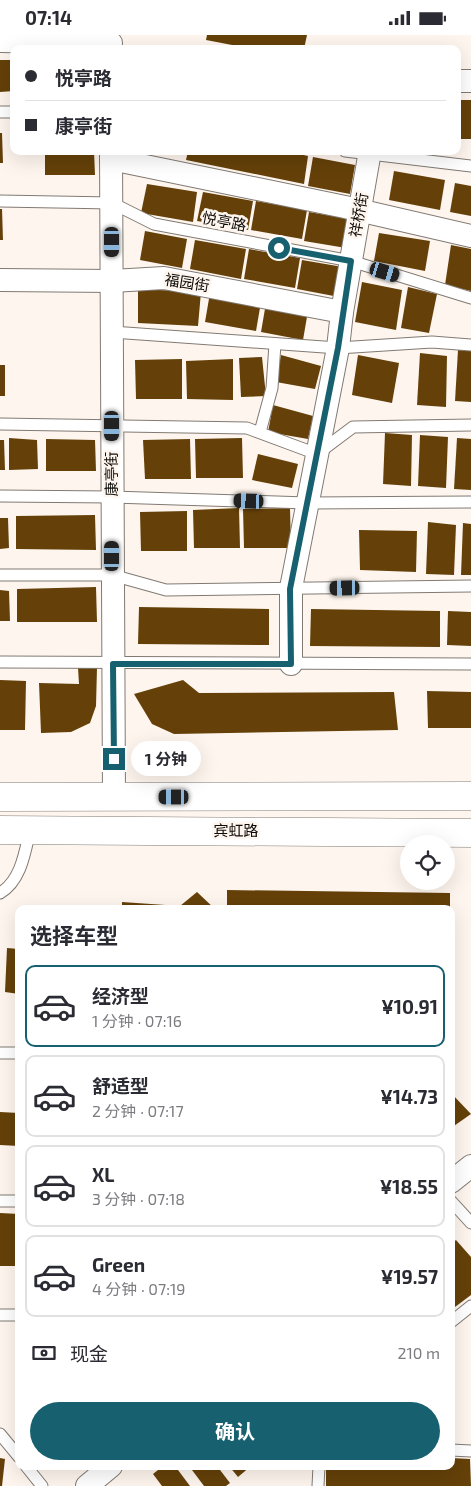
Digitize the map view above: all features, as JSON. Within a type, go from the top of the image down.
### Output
[{"type":"main road","points":[[0,797],[471,796]]},
{"type":"main road","name":"宾虹路","points":[[0,830],[471,833]]},
{"type":"street","points":[[0,41],[111,42]]},
{"type":"street","points":[[111,155],[471,236]]},
{"type":"street","name":"康亭街","points":[[111,155],[114,797]]},
{"type":"street","name":"祥桥街","points":[[291,664],[290,589],[338,348],[342,311],[370,155]]},
{"type":"street","name":"福园街","points":[[0,280],[112,281],[164,278],[342,311]]},
{"type":"street","points":[[455,1179],[471,1165]]},
{"type":"street","points":[[87,1486],[106,1470]]},
{"type":"lane","points":[[386,155],[471,166]]},
{"type":"lane","name":"悦亭路","points":[[0,201],[112,203],[154,224],[351,261],[471,298]]},
{"type":"lane","points":[[112,332],[338,348],[432,342],[471,345]]},
{"type":"lane","points":[[260,432],[272,388],[275,344]]},
{"type":"lane","points":[[0,424],[247,428],[317,453],[353,427],[471,425]]},
{"type":"lane","points":[[0,497],[112,497],[307,503],[471,501]]},
{"type":"lane","points":[[0,575],[112,575],[166,590],[471,586]]},
{"type":"lane","points":[[0,662],[113,664],[471,664]]},
{"type":"lane","points":[[0,893],[6,889],[23,863],[30,830]]},
{"type":"lane","points":[[0,1053],[15,1053]]},
{"type":"lane","points":[[0,1201],[15,1201]]},
{"type":"lane","points":[[455,1205],[471,1223]]},
{"type":"lane","points":[[455,1319],[471,1306]]},
{"type":"lane","points":[[0,1315],[15,1315]]},
{"type":"lane","points":[[0,1434],[15,1452]]},
{"type":"lane","points":[[455,1450],[471,1451]]},
{"type":"lane","points":[[29,1470],[42,1486]]},
{"type":"lane","points":[[318,1470],[318,1486]]},
{"type":"building","points":[[207,35],[307,35],[305,45],[232,45],[206,40]]},
{"type":"building","points":[[0,60],[10,60],[10,91],[0,92]]},
{"type":"building","points":[[461,100],[471,100],[471,139],[461,139]]},
{"type":"building","points":[[0,133],[2,133],[3,163],[0,163]]},
{"type":"building","points":[[45,155],[94,155],[95,175],[45,175]]},
{"type":"building","points":[[187,155],[308,156],[304,184],[186,160]]},
{"type":"building","points":[[313,157],[355,165],[350,194],[308,186]]},
{"type":"building","points":[[394,171],[445,180],[440,210],[389,200]]},
{"type":"building","points":[[455,183],[471,186],[471,216],[450,212]]},
{"type":"building","points":[[147,184],[197,192],[193,222],[141,213]]},
{"type":"building","points":[[203,192],[253,201],[248,230],[197,221]]},
{"type":"building","points":[[256,201],[307,210],[302,239],[251,230]]},
{"type":"building","points":[[0,209],[2,209],[3,240],[0,240]]},
{"type":"building","points":[[309,212],[350,219],[346,248],[304,241]]},
{"type":"building","points":[[145,231],[187,239],[182,268],[140,260]]},
{"type":"building","points":[[379,233],[430,241],[425,271],[374,261]]},
{"type":"building","points":[[195,240],[246,249],[241,279],[190,269]]},
{"type":"building","points":[[451,245],[471,249],[471,291],[445,285]]},
{"type":"building","points":[[249,249],[300,258],[295,288],[244,279]]},
{"type":"building","points":[[302,260],[343,267],[339,297],[297,289]]},
{"type":"building","points":[[362,282],[402,290],[396,330],[355,322]]},
{"type":"building","points":[[408,287],[437,294],[429,333],[401,328]]},
{"type":"building","points":[[138,289],[201,292],[198,326],[138,323]]},
{"type":"building","points":[[210,293],[261,302],[256,331],[205,322]]},
{"type":"building","points":[[266,303],[308,311],[303,340],[261,332]]},
{"type":"building","points":[[458,350],[471,351],[471,402],[455,401]]},
{"type":"building","points":[[420,353],[447,356],[446,407],[417,405]]},
{"type":"building","points":[[281,355],[321,366],[315,389],[276,382]]},
{"type":"building","points":[[358,355],[399,363],[392,403],[352,395]]},
{"type":"building","points":[[262,357],[266,396],[241,397],[239,358]]},
{"type":"building","points":[[182,359],[182,399],[136,399],[135,360]]},
{"type":"building","points":[[233,359],[233,400],[187,399],[186,361]]},
{"type":"building","points":[[0,365],[5,365],[5,396],[0,396]]},
{"type":"building","points":[[273,405],[313,416],[308,439],[268,432]]},
{"type":"building","points":[[385,433],[412,435],[411,486],[383,484]]},
{"type":"building","points":[[420,435],[448,437],[446,488],[418,486]]},
{"type":"building","points":[[9,438],[37,440],[38,469],[9,470]]},
{"type":"building","points":[[242,438],[243,478],[196,478],[195,439]]},
{"type":"building","points":[[457,438],[471,439],[471,490],[454,489]]},
{"type":"building","points":[[46,439],[95,440],[96,471],[46,471]]},
{"type":"building","points":[[190,439],[191,479],[145,479],[143,440]]},
{"type":"building","points":[[0,440],[4,440],[5,470],[0,470]]},
{"type":"building","points":[[258,454],[298,464],[292,488],[252,480]]},
{"type":"building","points":[[239,508],[240,548],[194,548],[193,510]]},
{"type":"building","points":[[290,508],[291,548],[244,548],[243,509]]},
{"type":"building","points":[[187,511],[187,551],[141,551],[140,512]]},
{"type":"building","points":[[95,515],[96,550],[16,549],[16,516]]},
{"type":"building","points":[[0,518],[8,518],[9,548],[0,549]]},
{"type":"building","points":[[428,522],[456,525],[454,575],[426,574]]},
{"type":"building","points":[[463,523],[471,524],[471,575],[461,575]]},
{"type":"building","points":[[359,530],[417,531],[416,572],[360,570]]},
{"type":"building","points":[[96,587],[97,622],[17,622],[17,589]]},
{"type":"building","points":[[0,590],[9,591],[10,621],[0,621]]},
{"type":"building","points":[[139,607],[269,609],[269,645],[138,644]]},
{"type":"building","points":[[311,609],[440,611],[440,647],[310,646]]},
{"type":"building","points":[[448,611],[471,612],[471,646],[447,645]]},
{"type":"building","points":[[78,668],[97,668],[96,706],[90,723],[71,732],[41,733],[39,683],[79,684]]},
{"type":"building","points":[[0,680],[26,681],[25,730],[0,730]]},
{"type":"building","points":[[183,680],[199,693],[394,692],[398,730],[174,734],[152,724],[134,694]]},
{"type":"building","points":[[427,691],[471,692],[471,728],[428,728]]},
{"type":"building","points":[[227,890],[450,893],[450,905],[227,905]]},
{"type":"building","points":[[197,892],[211,905],[181,905]]},
{"type":"building","points":[[122,902],[166,905],[122,905]]},
{"type":"building","points":[[7,948],[15,949],[15,993],[5,992]]},
{"type":"building","points":[[455,1097],[471,1114],[455,1125]]},
{"type":"building","points":[[0,1112],[15,1113],[15,1146],[0,1145]]},
{"type":"building","points":[[0,1213],[15,1214],[15,1266],[0,1266]]},
{"type":"building","points":[[455,1241],[471,1257],[471,1295],[455,1307]]},
{"type":"building","points":[[0,1458],[5,1459],[2,1486],[0,1486]]},
{"type":"building","points":[[455,1458],[470,1459],[471,1486],[326,1486],[326,1470],[455,1470]]},
{"type":"building","points":[[158,1470],[178,1470],[190,1486],[162,1486],[153,1474]]},
{"type":"building","points":[[192,1470],[220,1470],[230,1483],[226,1486],[204,1486]]},
{"type":"building","points":[[232,1470],[246,1470],[238,1477]]},
{"type":"route","points":[[114,759],[113,664],[291,664],[290,589],[338,348],[342,311],[351,261],[279,248]]}]
